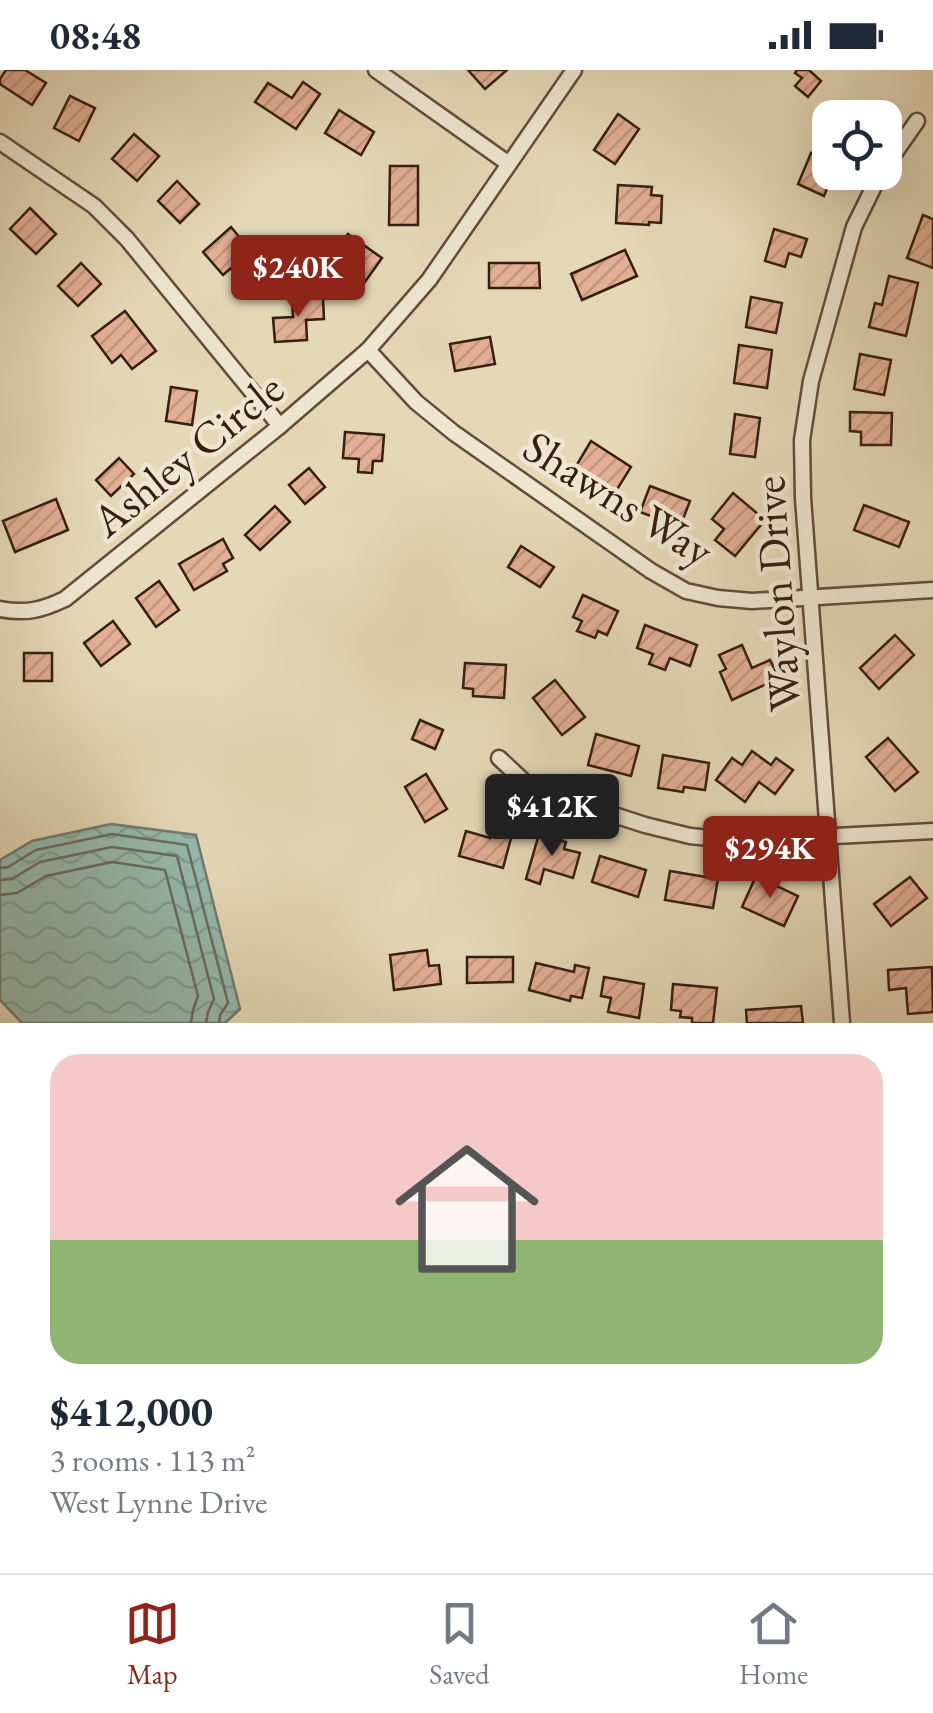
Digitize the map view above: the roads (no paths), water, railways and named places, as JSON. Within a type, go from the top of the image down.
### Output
[{"type":"street","points":[[376,70],[509,164]]},
{"type":"street","name":"Ashley Circle","points":[[0,609],[41,610],[65,599],[368,350],[430,280],[574,70]]},
{"type":"street","name":"Waylon Drive","points":[[902,143],[918,121]]},
{"type":"street","points":[[0,142],[94,206],[127,239],[280,426]]},
{"type":"street","name":"Waylon Drive","points":[[842,1023],[802,498],[802,440],[811,381],[854,227],[873,190]]},
{"type":"street","name":"Shawns Way","points":[[368,350],[416,402],[454,432],[651,571],[686,590],[752,601],[933,590]]},
{"type":"street","points":[[499,758],[532,788],[690,836],[738,841],[933,831]]},
{"type":"water","points":[[111,824],[196,835],[240,1009],[225,1023],[22,1023],[0,1000],[0,860],[32,841]]}]
